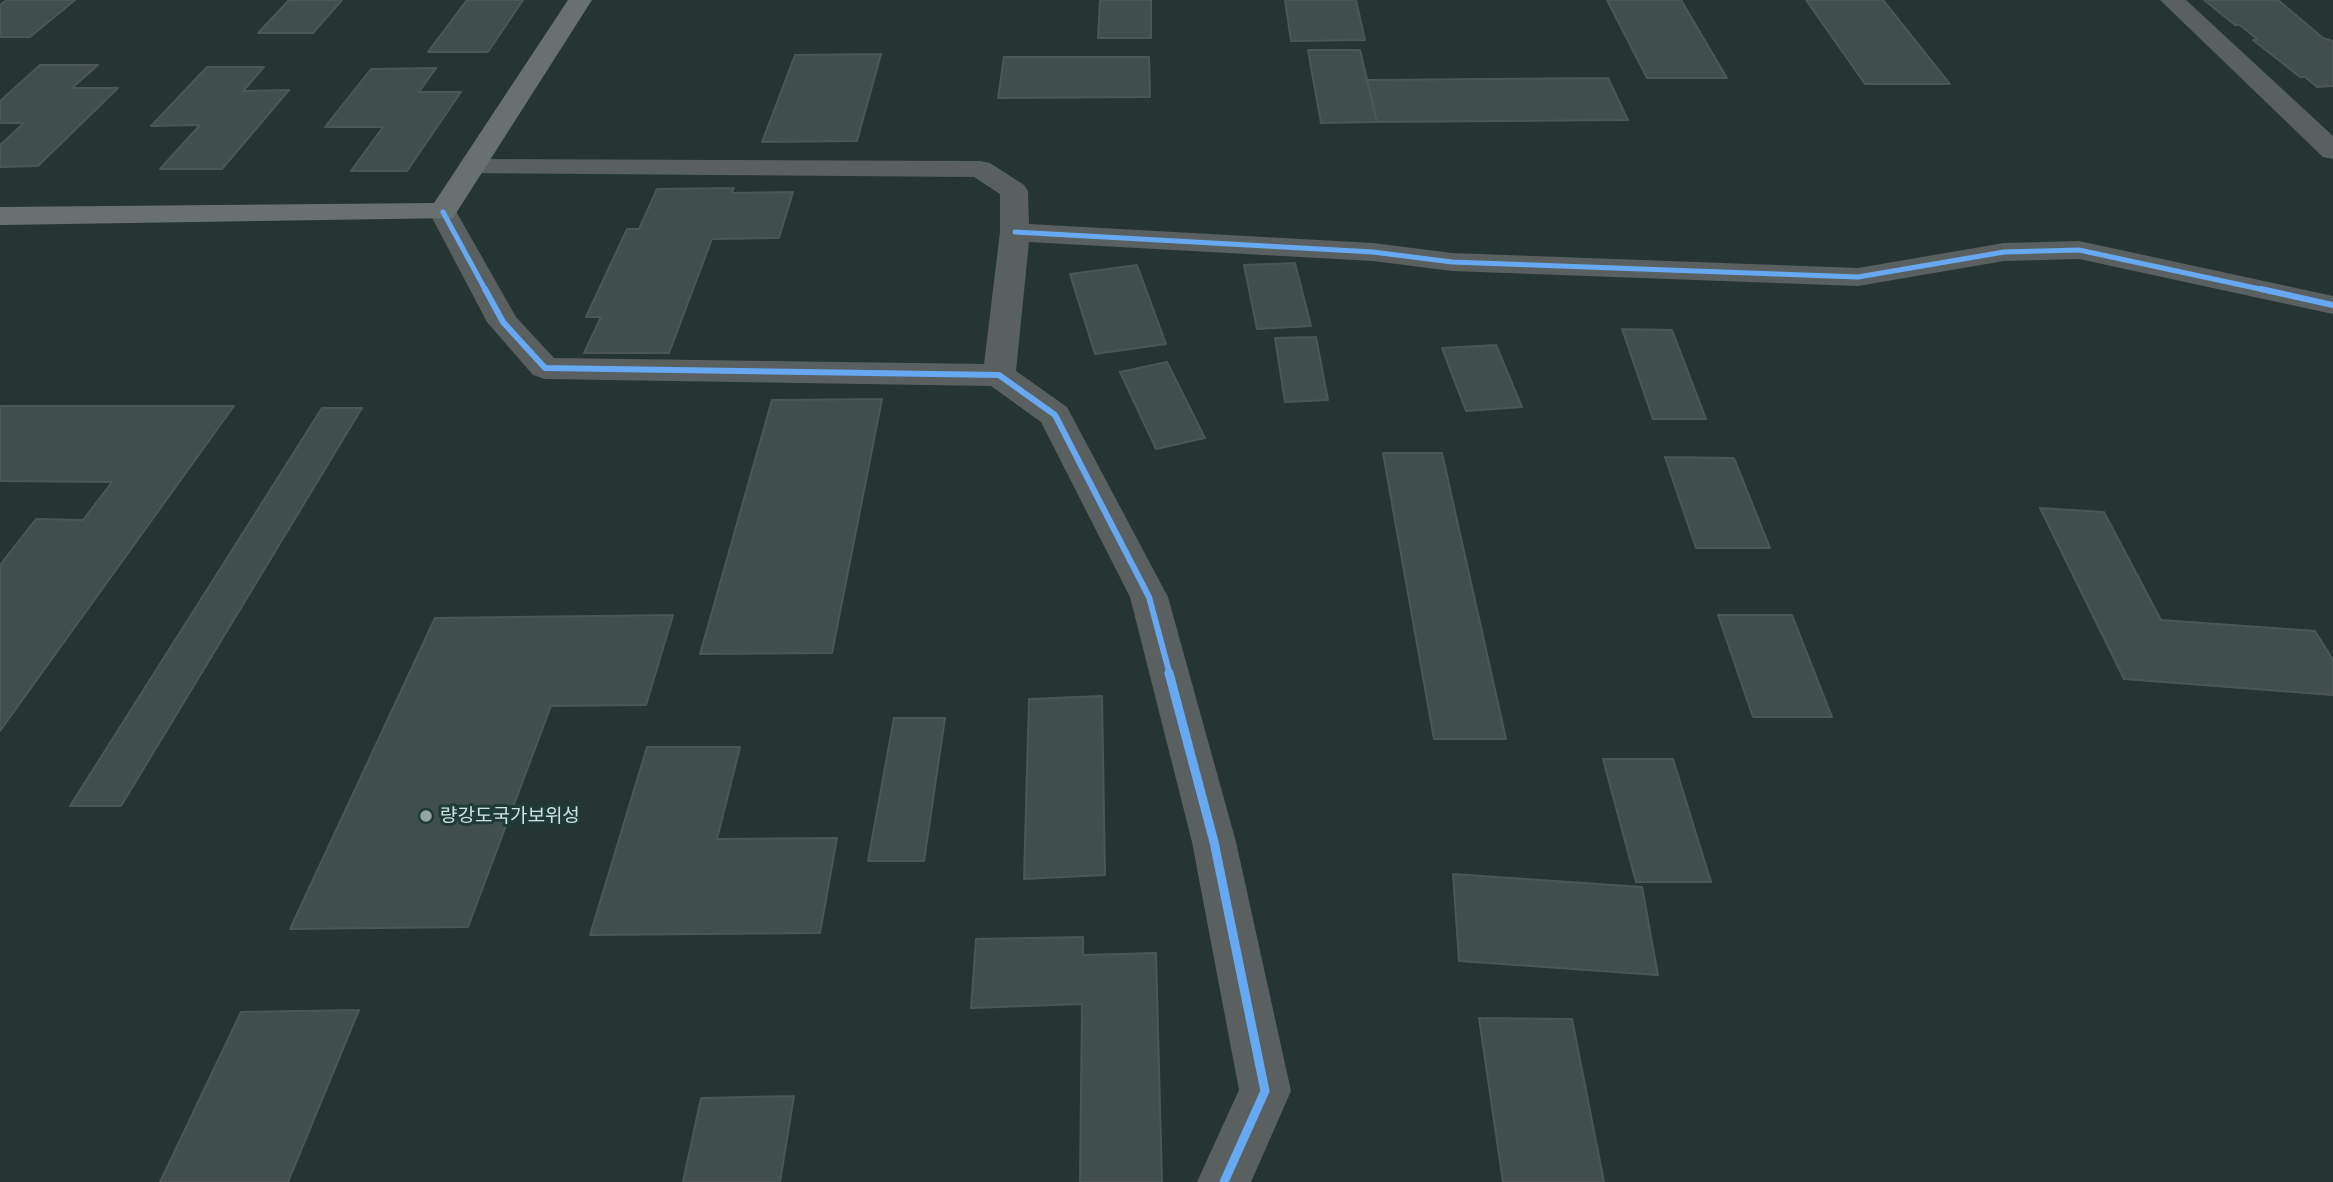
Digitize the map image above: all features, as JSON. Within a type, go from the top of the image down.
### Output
[{"type":"main road","points":[[0,216],[443,212],[580,0]]},
{"type":"street","points":[[2172,0],[2333,150]]},
{"type":"street","points":[[472,167],[980,169],[1014,191],[1015,232],[999,375]]},
{"type":"street","points":[[443,212],[503,322],[545,368],[999,375],[1055,415],[1149,597],[1214,842],[1265,1091],[1224,1182]]},
{"type":"street","points":[[1015,232],[1373,252],[1452,262],[1858,277],[2004,251],[2079,250],[2333,304]]},
{"type":"building","points":[[7,0],[75,0],[30,37],[0,37],[0,5]]},
{"type":"building","points":[[289,0],[342,0],[313,33],[258,33]]},
{"type":"building","points":[[467,0],[523,0],[488,52],[428,52]]},
{"type":"building","points":[[1100,0],[1151,0],[1151,38],[1098,38]]},
{"type":"building","points":[[1285,0],[1356,0],[1365,40],[1291,41]]},
{"type":"building","points":[[1607,0],[1681,0],[1727,78],[1647,78]]},
{"type":"building","points":[[1806,0],[1883,0],[1950,84],[1865,84]]},
{"type":"building","points":[[2204,0],[2278,0],[2323,38],[2333,41],[2333,86],[2317,87],[2305,77],[2300,77],[2253,40],[2258,40],[2240,25],[2235,25]]},
{"type":"building","points":[[1308,50],[1360,50],[1377,122],[1321,123]]},
{"type":"building","points":[[881,54],[857,141],[762,142],[795,55]]},
{"type":"building","points":[[1004,57],[1149,57],[1150,97],[998,98]]},
{"type":"building","points":[[40,65],[98,65],[72,88],[118,88],[38,166],[0,167],[0,145],[24,123],[0,123],[0,101]]},
{"type":"building","points":[[207,67],[264,67],[243,91],[289,90],[222,169],[160,169],[200,125],[151,126]]},
{"type":"building","points":[[436,68],[419,92],[461,92],[407,171],[351,171],[383,127],[325,127],[371,69]]},
{"type":"building","points":[[1608,78],[1628,120],[1377,122],[1367,80]]},
{"type":"building","points":[[734,188],[732,193],[793,192],[779,238],[712,239],[669,353],[584,353],[601,317],[586,317],[627,229],[639,229],[657,189]]},
{"type":"building","points":[[1295,263],[1311,326],[1257,329],[1244,265]]},
{"type":"building","points":[[1137,265],[1166,344],[1095,354],[1070,274]]},
{"type":"building","points":[[1622,329],[1672,330],[1706,419],[1653,419]]},
{"type":"building","points":[[1316,337],[1328,400],[1285,402],[1275,338]]},
{"type":"building","points":[[1496,345],[1522,407],[1466,411],[1442,348]]},
{"type":"building","points":[[1167,362],[1205,438],[1156,449],[1120,372]]},
{"type":"building","points":[[882,399],[832,653],[700,654],[772,400]]},
{"type":"building","points":[[0,406],[234,406],[0,731],[0,565],[36,519],[83,520],[112,482],[0,481]]},
{"type":"building","points":[[322,408],[362,408],[121,806],[70,806]]},
{"type":"building","points":[[1383,453],[1442,453],[1506,739],[1434,739]]},
{"type":"building","points":[[1665,457],[1734,458],[1770,548],[1696,548]]},
{"type":"building","points":[[2040,508],[2104,512],[2161,620],[2315,631],[2333,660],[2333,695],[2124,679]]},
{"type":"building","name":"량강도국가보위성","points":[[673,615],[646,705],[551,706],[468,927],[290,929],[435,618]]},
{"type":"building","points":[[1718,615],[1792,615],[1832,717],[1753,717]]},
{"type":"building","points":[[1102,696],[1105,875],[1024,879],[1029,699]]},
{"type":"building","points":[[894,718],[945,718],[924,861],[868,861]]},
{"type":"building","points":[[647,747],[740,747],[717,839],[837,838],[820,933],[590,935]]},
{"type":"building","points":[[1603,759],[1673,759],[1711,882],[1636,882]]},
{"type":"building","points":[[1453,874],[1642,887],[1658,975],[1459,961]]},
{"type":"building","points":[[1083,937],[1083,955],[1156,953],[1162,1182],[1080,1182],[1082,1004],[971,1008],[976,939]]},
{"type":"building","points":[[359,1010],[288,1182],[160,1182],[241,1012]]},
{"type":"building","points":[[1479,1018],[1572,1019],[1604,1182],[1503,1182]]},
{"type":"building","points":[[794,1096],[780,1182],[683,1182],[701,1098]]},
{"type":"cycle path","points":[[443,212],[503,322],[545,368],[999,375],[1055,415],[1149,597],[1214,842],[1265,1091],[1224,1182]]},
{"type":"cycle path","points":[[1015,232],[1373,252],[1452,262],[1858,277],[2004,252],[2079,250],[2333,305]]},
{"type":"place","name":"량강도국가보위성","points":[[426,816]]}]
